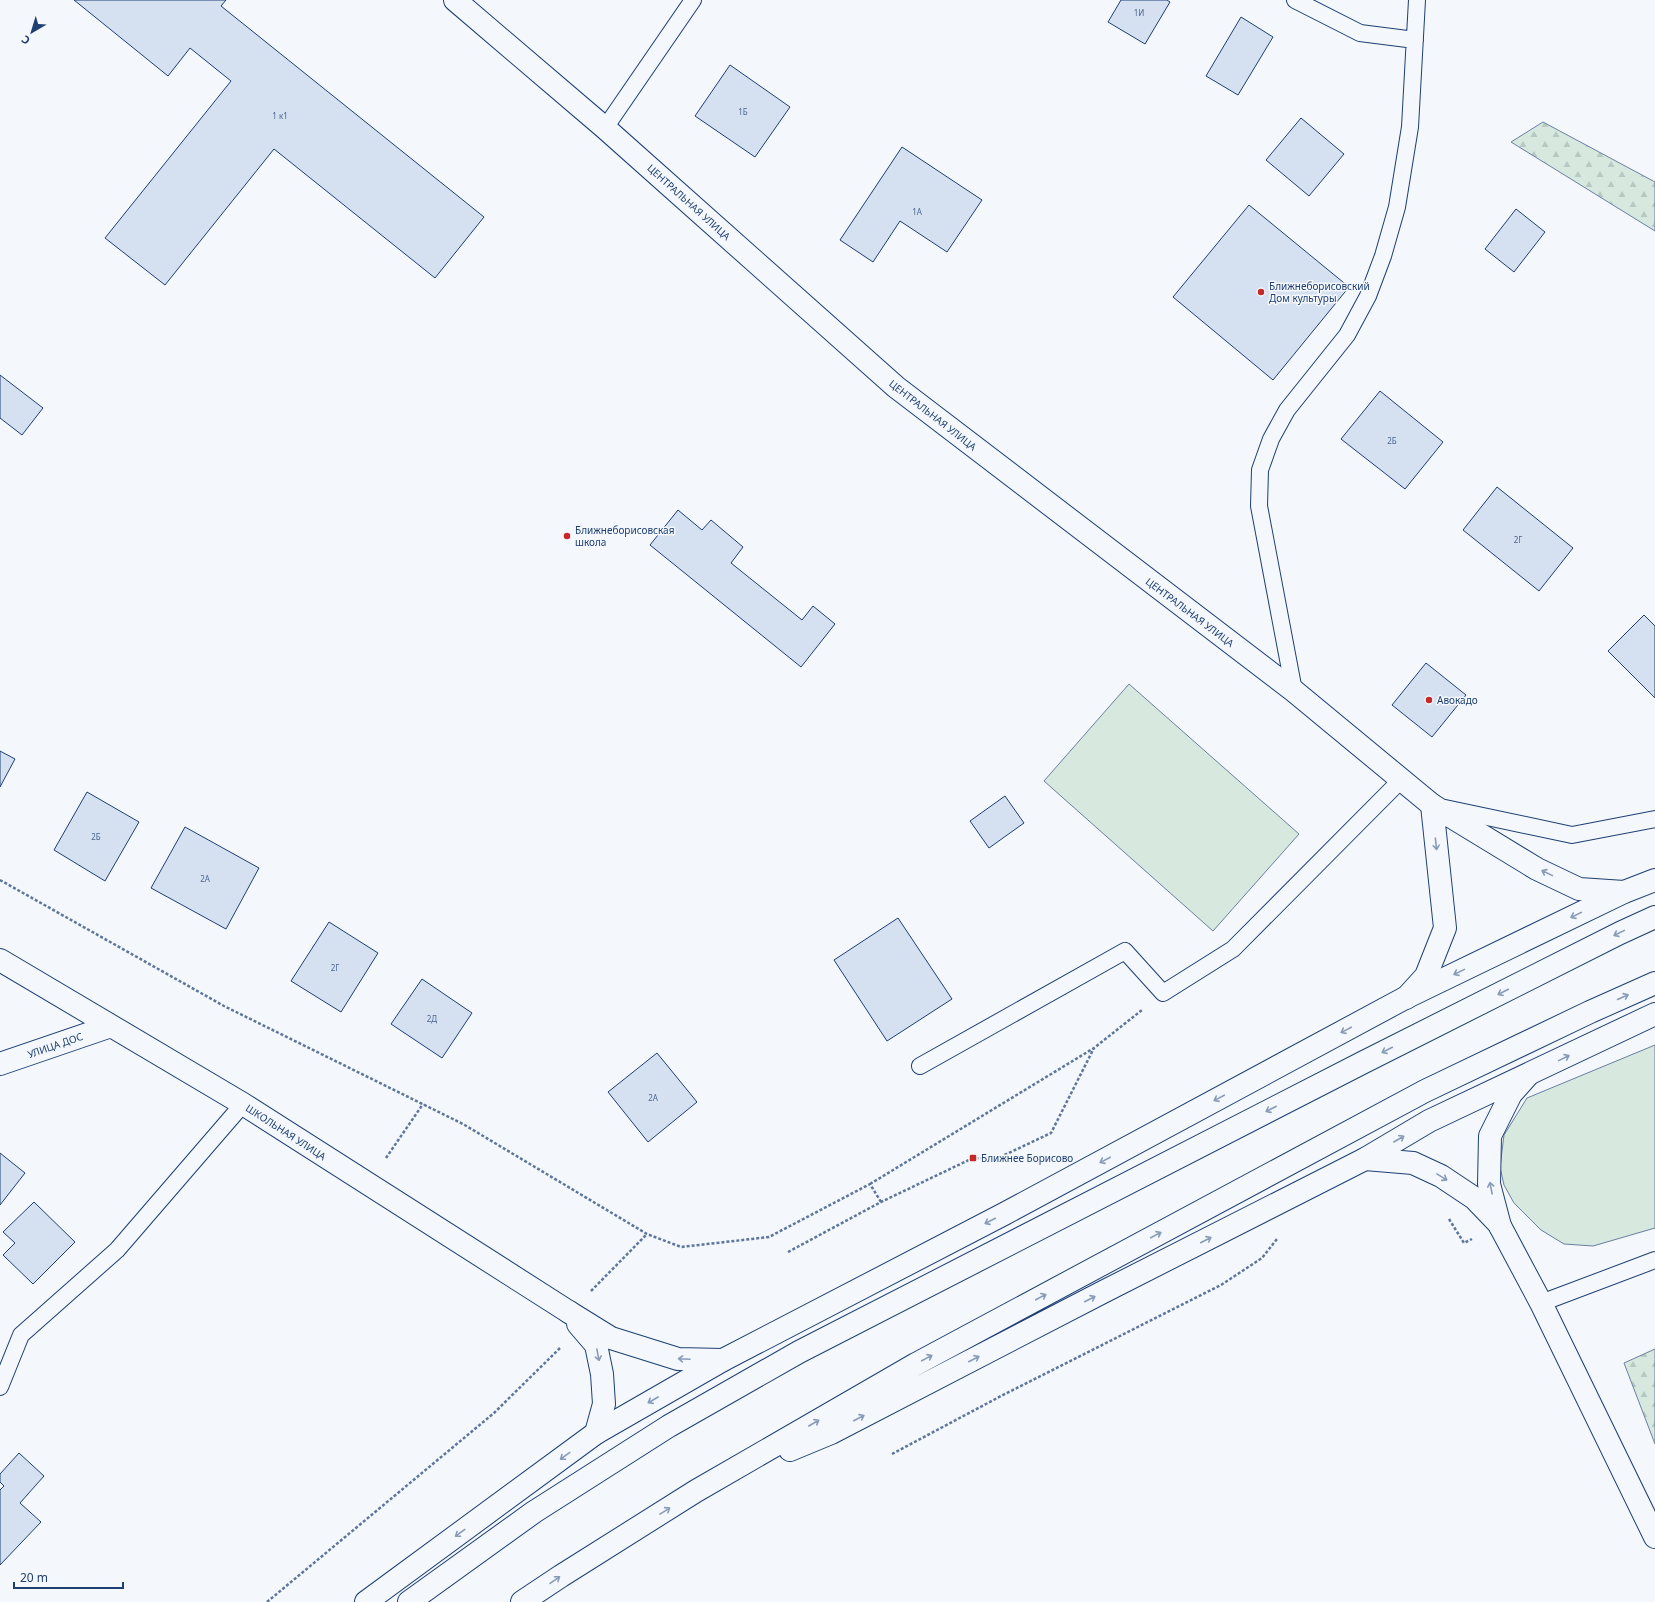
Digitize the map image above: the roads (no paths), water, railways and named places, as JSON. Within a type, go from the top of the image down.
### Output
[{"type":"main road","name":"ЦЕНТРАЛЬНАЯ УЛИЦА","points":[[455,0],[605,128],[896,387],[1294,691],[1432,805],[1537,869],[1579,889],[1624,892]]},
{"type":"main road","points":[[1405,998],[1426,976],[1445,928],[1432,805]]},
{"type":"main road","points":[[366,1602],[596,1433],[723,1360],[1011,1210],[1405,998],[1624,892],[1655,880]]},
{"type":"main road","points":[[409,1602],[534,1512],[669,1426],[799,1352],[1362,1063],[1620,933],[1655,917]]},
{"type":"main road","name":"ШКОЛЬНАЯ УЛИЦА","points":[[0,960],[243,1104],[368,1185],[611,1338],[678,1359],[723,1360]]},
{"type":"main road","points":[[522,1602],[560,1576],[696,1492],[922,1360],[1425,1091],[1590,1012],[1655,983]]},
{"type":"main road","points":[[696,1492],[831,1433],[1110,1288],[1365,1159],[1429,1122],[1655,1014]]},
{"type":"main road","name":"УЛИЦА ДОС","points":[[0,1064],[111,1026]]},
{"type":"main road","points":[[1528,1075],[1511,1094],[1490,1136],[1489,1184],[1500,1226],[1541,1304],[1655,1537]]},
{"type":"main road","points":[[1365,1159],[1413,1162],[1441,1176],[1474,1198],[1500,1226]]},
{"type":"main road","points":[[569,1312],[596,1345],[602,1374],[604,1404],[596,1433]]},
{"type":"lane","points":[[605,128],[693,0]]},
{"type":"lane","points":[[1295,0],[1360,33],[1415,40]]},
{"type":"lane","points":[[1294,691],[1259,506],[1260,470],[1271,439],[1287,410],[1347,335],[1368,296],[1373,283],[1397,207],[1410,127],[1417,0]]},
{"type":"lane","points":[[920,1066],[1125,951],[1163,993],[1233,949],[1401,780]]},
{"type":"lane","points":[[1432,805],[1572,835],[1655,818]]},
{"type":"lane","points":[[0,1387],[21,1335],[116,1250],[243,1104]]},
{"type":"lane","points":[[1541,1304],[1655,1260]]},
{"type":"place","name":"Ближнеборисовский Дом культуры","points":[[1261,292]]},
{"type":"place","name":"Ближнеборисовская школа","points":[[567,536]]},
{"type":"place","name":"Авокадо","points":[[1429,700]]},
{"type":"place","name":"Ближнее Борисово","points":[[973,1158]]}]
